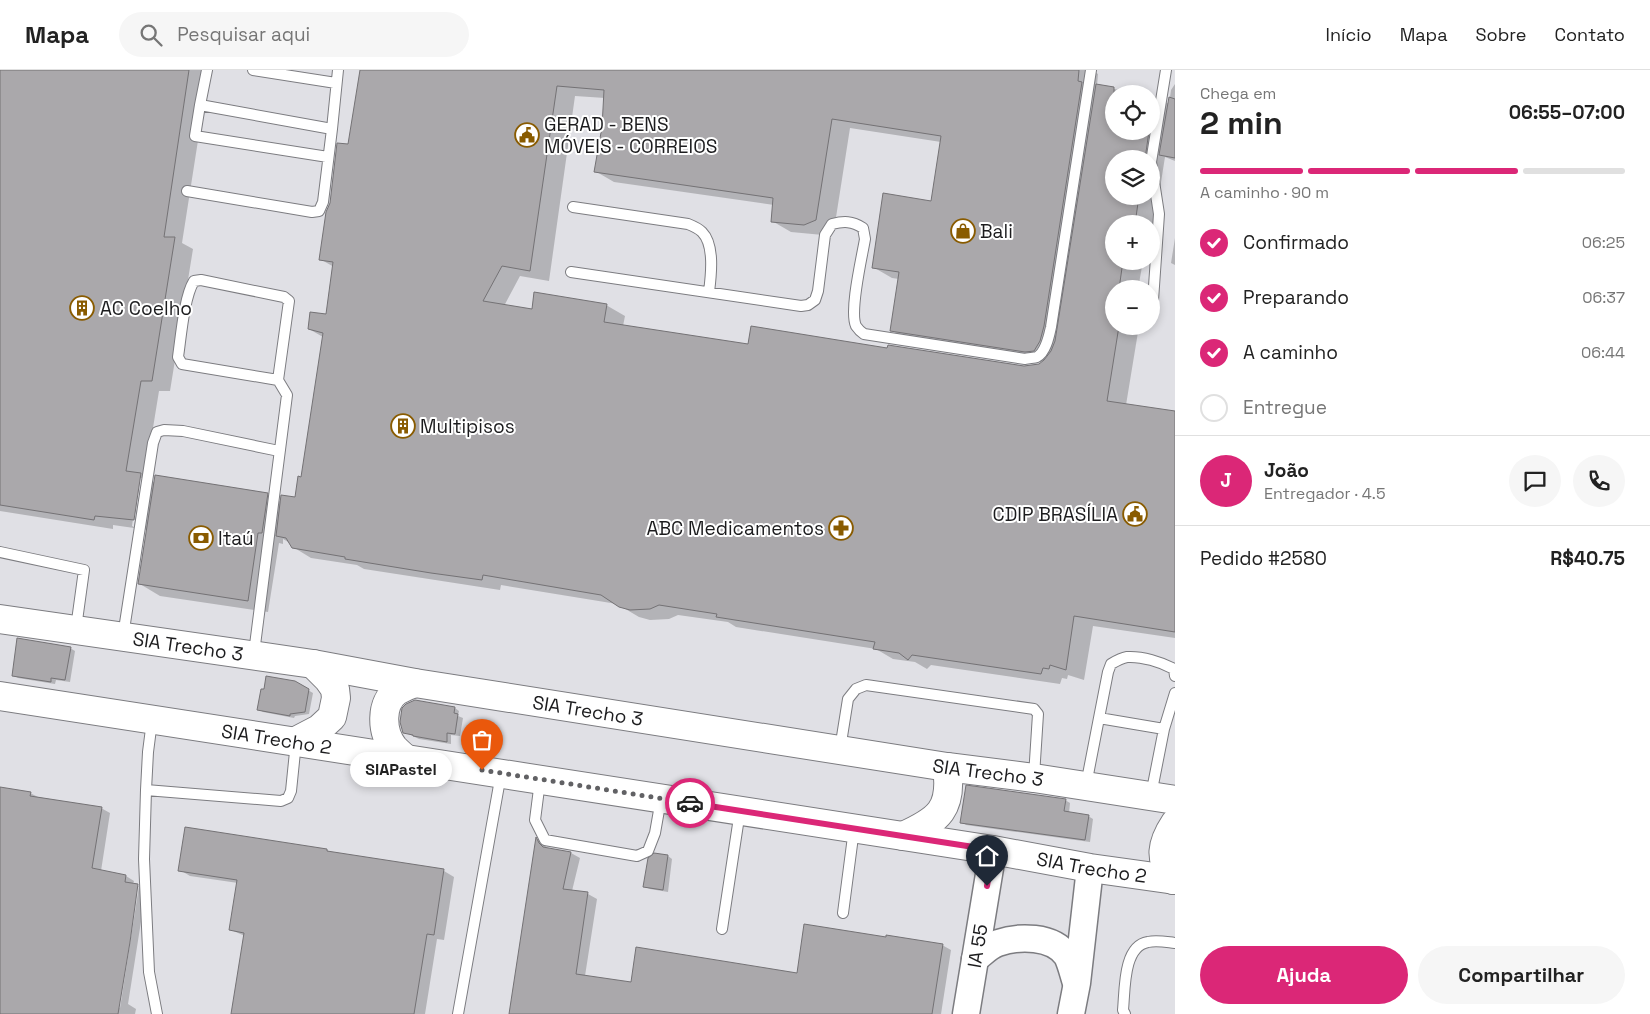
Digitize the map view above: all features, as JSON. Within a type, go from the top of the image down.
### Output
[{"type":"main road","name":"SIA Trecho 3","points":[[0,619],[313,664],[946,767],[1034,778],[1163,798]]},
{"type":"main road","points":[[296,742],[319,729],[332,717],[336,698],[335,689],[328,678],[313,664]]},
{"type":"main road","points":[[405,758],[393,747],[387,737],[384,723],[385,711],[389,699],[415,682]]},
{"type":"main road","name":"SIA Trecho 2","points":[[0,696],[740,810],[993,850],[1090,868],[1174,880]]},
{"type":"main road","points":[[903,836],[925,826],[937,817],[946,802],[949,783],[946,767]]},
{"type":"main road","points":[[1174,880],[1167,871],[1163,858],[1164,842],[1175,823]]},
{"type":"street","name":"IA 55","points":[[966,1014],[993,850]]},
{"type":"street","points":[[1071,1014],[1077,983],[1090,868]]},
{"type":"street","points":[[975,959],[995,944],[1019,938],[1046,942],[1058,947],[1067,957],[1077,983]]},
{"type":"lane","points":[[207,70],[195,136],[328,157]]},
{"type":"lane","points":[[253,70],[336,83]]},
{"type":"lane","points":[[187,191],[312,212],[319,211],[323,202],[338,70]]},
{"type":"lane","points":[[571,272],[801,306],[813,303],[818,291],[825,235],[832,224],[843,221],[855,222],[863,228],[865,239],[854,319],[857,328],[864,334],[1025,359],[1038,356],[1043,351],[1051,327],[1091,70]]},
{"type":"lane","points":[[1154,280],[1159,214],[1151,162],[1166,70]]},
{"type":"lane","points":[[200,105],[332,129]]},
{"type":"lane","points":[[573,207],[688,224],[704,233],[710,250],[709,292]]},
{"type":"lane","points":[[253,656],[287,395],[278,380],[289,301],[284,297],[201,280],[194,281],[185,315],[178,357],[182,364],[278,380]]},
{"type":"lane","points":[[123,637],[157,432],[164,430],[184,431],[279,450]]},
{"type":"lane","points":[[0,552],[84,570],[76,630]]},
{"type":"lane","points":[[1086,786],[1108,672],[1112,664],[1126,657],[1147,660],[1174,669],[1175,676]]},
{"type":"lane","points":[[840,750],[848,699],[856,689],[866,685],[1034,709],[1038,714],[1034,778]]},
{"type":"lane","points":[[1163,798],[1164,729],[1175,693]]},
{"type":"lane","points":[[1099,718],[1164,729]]},
{"type":"lane","points":[[153,719],[148,752],[144,859],[149,972],[157,1014]]},
{"type":"lane","points":[[146,790],[281,801],[288,798],[291,791],[296,742]]},
{"type":"lane","points":[[458,1014],[501,773]]},
{"type":"lane","points":[[541,779],[536,820],[545,840],[637,856],[648,851],[656,833],[661,798]]},
{"type":"lane","points":[[722,929],[740,810]]},
{"type":"lane","points":[[843,913],[854,828]]},
{"type":"lane","points":[[1125,1014],[1123,1010],[1127,967],[1134,950],[1146,942],[1175,942]]},
{"type":"building","name":"AC Coelho","points":[[0,70],[189,70],[164,237],[175,237],[152,381],[141,381],[126,471],[141,473],[134,520],[95,516],[94,520],[0,505]]},
{"type":"building","points":[[360,70],[1079,70],[1078,81],[1082,82],[1044,326],[1040,341],[1034,351],[1025,352],[890,331],[899,272],[872,268],[883,193],[931,201],[941,136],[832,119],[816,220],[804,225],[771,222],[773,198],[594,172],[602,127],[604,90],[557,86],[530,271],[502,266],[483,301],[532,309],[534,292],[607,304],[604,322],[748,344],[751,326],[887,348],[888,345],[1024,366],[1039,364],[1051,351],[1055,341],[1096,84],[1105,86],[1105,140],[1148,140],[1146,150],[1105,150],[1105,205],[1138,205],[1136,215],[1105,215],[1105,270],[1122,270],[1120,280],[1105,280],[1105,335],[1118,335],[1107,401],[1175,411],[1175,632],[1074,616],[1066,670],[1050,665],[1049,669],[1043,668],[1041,674],[912,655],[908,660],[899,653],[873,649],[875,642],[716,617],[717,614],[659,605],[650,609],[630,610],[619,607],[601,595],[483,575],[482,580],[431,573],[292,548],[286,538],[276,536],[281,495],[295,497],[298,476],[301,477],[323,333],[308,329],[310,312],[326,314],[333,262],[319,260],[326,212],[330,203],[337,143],[348,144]]},
{"type":"building","points":[[1169,97],[1175,99],[1175,158],[1160,155]]},
{"type":"building","name":"Itaú","points":[[155,475],[268,493],[262,533],[258,533],[248,601],[138,584]]},
{"type":"building","points":[[17,638],[71,647],[65,680],[51,678],[51,682],[12,676]]},
{"type":"building","points":[[266,676],[295,681],[309,689],[305,712],[290,714],[290,716],[257,710],[261,689],[264,689]]},
{"type":"building","points":[[415,700],[455,707],[454,713],[458,714],[455,734],[447,733],[447,742],[403,733],[400,722],[402,708]]},
{"type":"building","points":[[966,785],[1066,799],[1064,811],[1089,815],[1085,840],[960,823]]},
{"type":"building","points":[[0,787],[31,792],[30,796],[102,807],[92,868],[126,875],[125,882],[138,884],[118,1014],[0,1014]]},
{"type":"building","points":[[185,827],[444,869],[434,935],[427,934],[414,1014],[231,1014],[244,933],[229,930],[237,880],[178,871]]},
{"type":"building","points":[[536,837],[543,847],[571,852],[563,889],[588,892],[576,974],[631,982],[636,947],[797,973],[804,924],[943,944],[932,1014],[509,1014]]},
{"type":"building","points":[[654,853],[668,855],[663,890],[643,887],[648,858]]},
{"type":"way so far","points":[[482,770],[690,803]]},
{"type":"place","name":"GERAD - BENS MÓVEIS - CORREIOS","points":[[527,135]]},
{"type":"place","name":"Bali","points":[[963,231]]},
{"type":"place","name":"AC Coelho","points":[[82,308]]},
{"type":"place","name":"Multipisos","points":[[403,426]]},
{"type":"place","name":"CDIP BRASÍLIA","points":[[1135,514]]},
{"type":"place","name":"ABC Medicamentos","points":[[841,528]]},
{"type":"place","name":"Itaú","points":[[201,538]]},
{"type":"place","name":"SIAPastel","points":[[482,770]]},
{"type":"route","points":[[690,803],[993,850],[987,886]]}]
